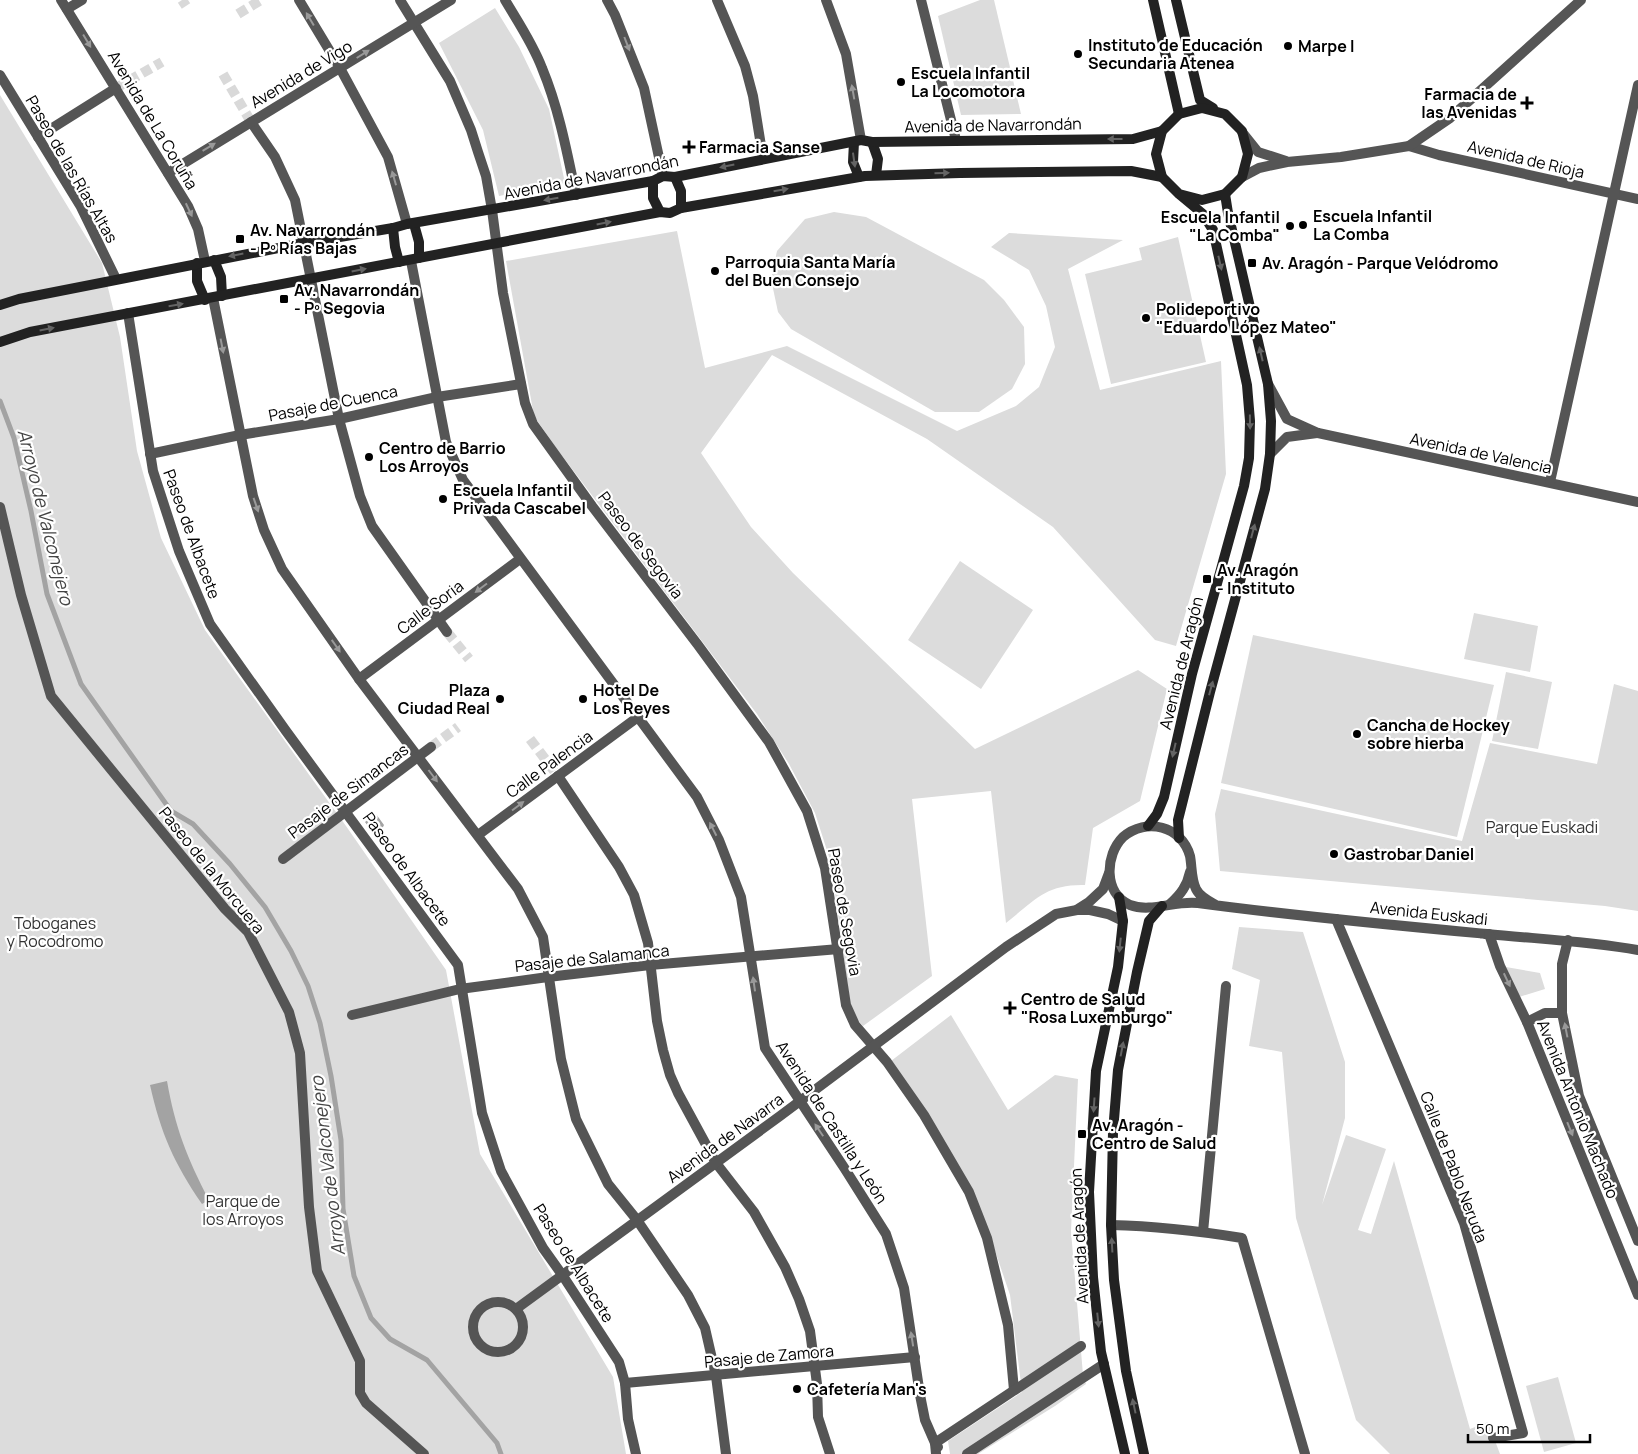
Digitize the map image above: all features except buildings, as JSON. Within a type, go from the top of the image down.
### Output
[{"type":"street","points":[[64,4],[82,0]]},
{"type":"street","points":[[299,0],[340,68],[388,157],[410,224],[419,242],[415,260]]},
{"type":"street","name":"Paseo de Segovia","points":[[400,0],[454,89],[486,176],[498,244],[503,293],[525,403],[533,424],[769,742],[807,811],[825,868],[839,949],[846,1005],[855,1025],[873,1046],[924,1115],[969,1192],[986,1238],[1008,1325],[1014,1390]]},
{"type":"street","name":"Avenida de Vigo","points":[[168,173],[451,0]]},
{"type":"street","points":[[505,0],[532,46],[547,80],[556,109],[576,195]]},
{"type":"street","points":[[607,0],[615,15],[644,88],[663,176]]},
{"type":"street","points":[[718,0],[745,66],[753,96],[763,158]]},
{"type":"street","points":[[826,0],[846,54],[862,141],[878,159],[876,175]]},
{"type":"street","points":[[921,0],[956,140]]},
{"type":"street","points":[[1153,0],[1179,114]]},
{"type":"street","points":[[1176,0],[1200,100],[1225,114],[1242,131],[1258,152],[1287,162]]},
{"type":"street","points":[[1225,114],[1202,108],[1179,114],[1162,131],[1156,154],[1162,177],[1179,194],[1202,200],[1225,194],[1242,177],[1259,168],[1287,162],[1341,157],[1409,146],[1450,118],[1581,0]]},
{"type":"street","name":"Avenida de La Coruña","points":[[64,4],[188,206],[198,229],[205,261]]},
{"type":"street","name":"Paseo de las Rías Altas","points":[[0,75],[81,207],[116,279]]},
{"type":"street","points":[[1550,482],[1638,85]]},
{"type":"street","points":[[38,137],[116,88]]},
{"type":"street","points":[[251,122],[275,157],[295,200],[338,419],[357,487],[372,526],[447,632]]},
{"type":"street","name":"Avenida de Navarrondán","points":[[0,305],[19,299],[205,261],[653,181],[663,176],[674,176],[862,141],[1133,139],[1162,131]]},
{"type":"street","points":[[1242,131],[1248,154],[1242,177]]},
{"type":"street","points":[[859,176],[853,162],[862,141]]},
{"type":"street","name":"Avenida de Rioja","points":[[1409,146],[1439,155],[1638,200]]},
{"type":"street","points":[[0,342],[30,332],[128,313],[311,280],[660,212],[670,213],[680,208],[859,176],[1131,171],[1162,177]]},
{"type":"street","points":[[674,176],[681,191],[680,208]]},
{"type":"street","points":[[653,181],[653,198],[660,212]]},
{"type":"street","name":"Avenida de Aragón","points":[[1148,826],[1157,814],[1164,797],[1192,674],[1244,486],[1249,458],[1250,420],[1247,385],[1213,230],[1203,214],[1179,194]]},
{"type":"street","points":[[1179,838],[1178,820],[1210,692],[1265,489],[1270,454],[1271,421],[1268,384],[1225,194]]},
{"type":"street","points":[[393,228],[394,247],[400,262]]},
{"type":"street","name":"Avenida de Castilla y León","points":[[415,260],[446,442],[463,480],[697,797],[719,840],[742,897],[765,1048],[886,1234],[904,1288],[920,1395],[925,1420],[935,1443],[936,1454]]},
{"type":"street","points":[[213,298],[197,281],[205,261],[221,277],[213,298],[252,496],[264,530],[282,569],[359,680],[518,890],[543,937],[561,1059],[576,1119],[608,1184],[637,1220],[688,1295],[705,1328],[716,1376],[726,1454]]},
{"type":"street","name":"Paseo de Albacete","points":[[128,313],[153,471],[179,550],[210,624],[458,965],[460,989],[482,1114],[501,1171],[543,1248],[619,1362],[625,1383],[628,1419],[636,1454]]},
{"type":"street","name":"Pasaje de Cuenca","points":[[150,454],[240,435],[338,419],[437,397],[521,384]]},
{"type":"street","points":[[1268,384],[1287,420],[1318,433]]},
{"type":"street","points":[[1270,454],[1287,437],[1318,433]]},
{"type":"street","name":"Avenida de Valencia","points":[[1318,433],[1638,502]]},
{"type":"street","name":"Paseo de la Morcuera","points":[[0,507],[21,595],[52,696],[219,901],[248,932],[289,1012],[300,1053],[308,1207],[317,1271],[360,1361],[360,1394],[366,1403],[424,1454]]},
{"type":"street","name":"Calle Soria","points":[[359,680],[520,559]]},
{"type":"street","name":"Calle Palencia","points":[[478,835],[638,717]]},
{"type":"street","name":"Pasaje de Simancas","points":[[282,860],[431,747]]},
{"type":"street","points":[[558,776],[619,867],[634,895],[648,943],[657,1020],[670,1075],[716,1164],[754,1212],[786,1267],[799,1299],[810,1331],[815,1366],[818,1417],[830,1454]]},
{"type":"street","points":[[1077,910],[1103,889],[1109,873],[1114,849],[1118,842],[1128,833],[1148,826],[1170,830],[1179,838],[1190,855],[1196,889],[1202,897],[1216,905]]},
{"type":"street","points":[[1109,873],[1119,897],[1130,905],[1143,907],[1166,905],[1182,892],[1187,884],[1191,869]]},
{"type":"street","name":"Avenida de Aragón","points":[[1119,897],[1123,921],[1118,967],[1096,1071],[1089,1192],[1093,1277],[1101,1352],[1125,1454]]},
{"type":"street","name":"Avenida Euskadi","points":[[1166,905],[1189,902],[1336,919],[1568,940],[1638,950]]},
{"type":"street","name":"Avenida de Aragón","points":[[1144,1454],[1126,1371],[1114,1280],[1111,1225],[1113,1132],[1118,1070],[1137,972],[1149,921],[1166,905]]},
{"type":"street","points":[[1077,910],[1090,910],[1108,914],[1123,921]]},
{"type":"street","name":"Avenida de Navarra","points":[[516,1310],[800,1102],[1006,947],[1056,914],[1077,910]]},
{"type":"street","name":"Calle de Pablo Neruda","points":[[1336,919],[1464,1224],[1523,1433],[1493,1438]]},
{"type":"street","name":"Avenida Antonio Machado","points":[[1489,934],[1500,966],[1526,1022],[1638,1295]]},
{"type":"street","name":"Avenida Antonio Machado","points":[[1568,940],[1562,964],[1562,1013],[1579,1096],[1638,1241]]},
{"type":"street","name":"Pasaje de Salamanca","points":[[352,1015],[460,989],[548,977],[650,965],[839,949]]},
{"type":"street","points":[[1203,1232],[1226,986]]},
{"type":"street","points":[[1526,1022],[1545,1013],[1562,1013]]},
{"type":"street","points":[[1111,1225],[1148,1226],[1242,1238],[1305,1454]]},
{"type":"street","points":[[501,1302],[516,1310],[523,1324],[519,1340],[513,1347],[498,1352],[490,1351],[483,1347],[477,1340],[473,1325],[475,1317],[480,1310],[486,1306],[501,1302]]},
{"type":"street","points":[[943,1454],[935,1443],[1081,1346]]},
{"type":"street","name":"Pasaje de Zamora","points":[[625,1383],[915,1357]]},
{"type":"street","points":[[966,1454],[1104,1364]]},
{"type":"green space","points":[[980,0],[994,0],[1021,114],[961,115],[938,16]]},
{"type":"green space","points":[[495,8],[519,47],[549,109],[565,183],[499,196],[483,130],[439,43]]},
{"type":"green space","name":"Parque de los Arroyos","points":[[0,95],[102,263],[120,337],[137,451],[161,538],[205,630],[346,826],[446,970],[480,1154],[613,1377],[626,1454],[0,1454]]},
{"type":"green space","points":[[834,212],[866,217],[984,280],[1004,300],[1024,327],[1025,364],[1012,389],[979,412],[935,412],[791,329],[778,312],[771,279],[777,251],[805,219]]},
{"type":"green space","points":[[677,231],[705,368],[787,346],[957,431],[1016,406],[1039,387],[1055,347],[1046,306],[1029,270],[991,247],[1009,233],[1123,240],[1068,269],[1100,390],[1221,361],[1226,474],[1176,646],[1155,640],[1053,527],[927,439],[772,355],[701,453],[751,527],[793,573],[975,749],[1138,670],[1167,689],[1140,801],[1093,828],[1085,885],[1060,887],[1042,895],[1006,923],[991,791],[912,799],[932,976],[863,1026],[856,1018],[850,1003],[831,863],[815,813],[789,764],[757,714],[534,416],[506,261]]},
{"type":"green space","name":"Polideportivo \"Eduardo López Mateo\"","points":[[1178,237],[1206,362],[1111,384],[1085,274],[1142,260],[1139,248]]},
{"type":"green space","points":[[960,561],[1033,610],[981,689],[908,640]]},
{"type":"green space","points":[[1474,613],[1538,626],[1530,672],[1464,659]]},
{"type":"green space","name":"Cancha de Hockey sobre hierba","points":[[1253,635],[1494,685],[1457,837],[1221,783]]},
{"type":"green space","points":[[1506,672],[1552,682],[1538,749],[1492,741]]},
{"type":"green space","name":"Parque Euskadi","points":[[1614,684],[1638,691],[1638,911],[1605,906],[1220,871],[1215,814],[1221,789],[1462,841],[1490,743],[1597,764]]},
{"type":"green space","points":[[1239,927],[1303,932],[1345,1062],[1345,1118],[1322,1205],[1346,1135],[1386,1149],[1358,1230],[1371,1234],[1394,1161],[1470,1429],[1488,1422],[1500,1454],[1390,1454],[1356,1420],[1296,1218],[1282,1052],[1249,1046],[1260,980],[1232,969]]},
{"type":"green space","points":[[1506,967],[1540,973],[1545,989],[1519,997]]},
{"type":"green space","points":[[951,1015],[1008,1110],[1055,1075],[1078,1079],[1071,1231],[1083,1375],[1086,1384],[1055,1406],[978,1454],[950,1454],[948,1441],[1022,1392],[1010,1295],[989,1233],[891,1061]]},
{"type":"green space","points":[[1558,1377],[1576,1443],[1544,1452],[1526,1386]]},
{"type":"shaded area","points":[[376,814],[384,825],[381,831],[384,836],[379,841],[365,822]]},
{"type":"shaded area","points":[[167,1081],[183,1142],[209,1200],[202,1204],[176,1161],[154,1102],[150,1085]]},
{"type":"waterway","name":"Arroyo de Valconejero","points":[[0,401],[14,438],[31,511],[47,594],[81,684],[171,811],[193,824],[230,864],[265,907],[291,951],[308,986],[320,1023],[331,1076],[341,1140],[343,1209],[354,1276],[371,1318],[390,1339],[427,1360],[497,1443],[501,1454]]},
{"type":"tunnel","points":[[182,0],[186,6]]},
{"type":"tunnel","points":[[238,14],[261,0]]},
{"type":"tunnel","points":[[116,88],[162,62]]},
{"type":"tunnel","points":[[223,74],[251,122]]},
{"type":"tunnel","points":[[447,632],[469,659]]},
{"type":"tunnel","points":[[431,747],[458,727]]},
{"type":"tunnel","points":[[530,739],[558,776]]},
{"type":"place","name":"Marpe I","points":[[1288,46]]},
{"type":"place","name":"Instituto de Educación Secundaria Atenea","points":[[1078,54]]},
{"type":"place","name":"Escuela Infantil La Locomotora","points":[[901,82]]},
{"type":"place","name":"Farmacia de las Avenidas","points":[[1527,103]]},
{"type":"place","name":"Farmacia Sanse","points":[[689,147]]},
{"type":"place","name":"Escuela Infantil La Comba","points":[[1303,225]]},
{"type":"place","name":"Escuela Infantil \"La Comba\"","points":[[1290,226]]},
{"type":"place","name":"Av. Navarrondán - Pº Rías Bajas","points":[[240,239]]},
{"type":"place","name":"Av. Aragón - Parque Velódromo","points":[[1252,263]]},
{"type":"place","name":"Parroquia Santa María del Buen Consejo","points":[[715,271]]},
{"type":"place","name":"Av. Navarrondán - Pº Segovia","points":[[284,299]]},
{"type":"place","name":"Polideportivo \"Eduardo López Mateo\"","points":[[1146,318]]},
{"type":"place","name":"Centro de Barrio Los Arroyos","points":[[369,457]]},
{"type":"place","name":"Escuela Infantil Privada Cascabel","points":[[443,499]]},
{"type":"place","name":"Av. Aragón - Instituto","points":[[1207,579]]},
{"type":"place","name":"Plaza Ciudad Real","points":[[500,699]]},
{"type":"place","name":"Hotel De Los Reyes","points":[[583,699]]},
{"type":"place","name":"Cancha de Hockey sobre hierba","points":[[1357,734]]},
{"type":"place","name":"Gastrobar Daniel","points":[[1334,854]]},
{"type":"place","name":"Centro de Salud \"Rosa Luxemburgo\"","points":[[1010,1008]]},
{"type":"place","name":"Av. Aragón - Centro de Salud","points":[[1082,1134]]},
{"type":"place","name":"Cafetería Man's","points":[[797,1389]]},
{"type":"park label","name":"Toboganes y Rocodromo","points":[[55,932]]}]
